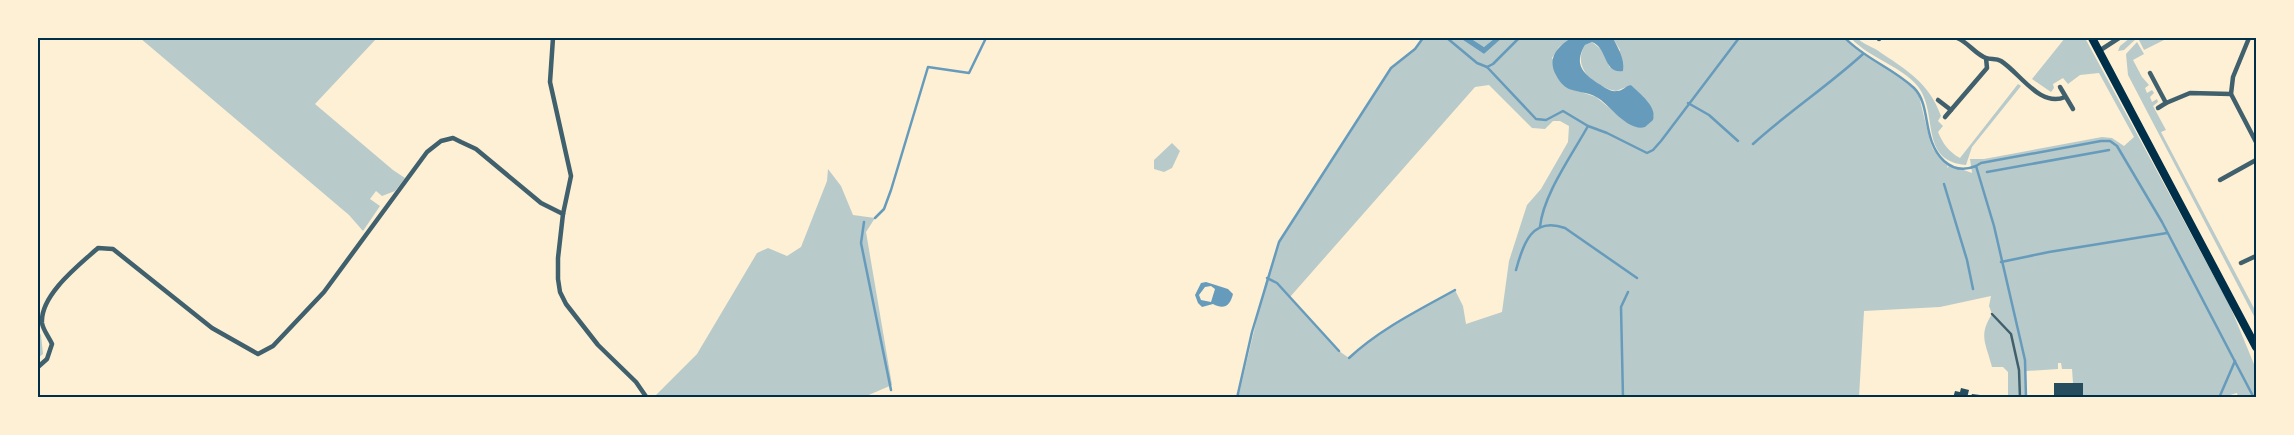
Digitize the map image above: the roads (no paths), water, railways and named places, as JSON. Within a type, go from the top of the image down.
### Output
[{"type":"main road","points":[[2092,38],[2256,347]]},
{"type":"street","points":[[552,38],[550,82],[571,176],[563,214],[558,258],[560,292],[566,304],[598,345],[636,382],[647,398]]},
{"type":"street","points":[[1957,38],[1986,58],[2000,61],[2024,83],[2047,98],[2054,100],[2066,97]]},
{"type":"street","points":[[2098,51],[2119,38]]},
{"type":"street","points":[[2249,38],[2233,77],[2231,94],[2256,142]]},
{"type":"street","points":[[1945,117],[1987,68],[1986,58]]},
{"type":"street","points":[[2150,73],[2166,103]]},
{"type":"street","points":[[2060,87],[2073,109]]},
{"type":"street","points":[[2158,108],[2190,93],[2231,94]]},
{"type":"street","points":[[1938,100],[1951,110]]},
{"type":"street","points":[[38,367],[47,359],[52,344],[42,325],[43,309],[64,278],[98,248],[104,247],[113,249],[212,328],[244,347],[258,354],[273,346],[324,292],[427,152],[441,141],[453,138],[476,149],[541,204],[563,214]]},
{"type":"street","points":[[2220,180],[2256,160]]},
{"type":"street","points":[[2241,263],[2256,256]]},
{"type":"lane","points":[[1992,314],[2012,334],[2019,370],[2020,398]]},
{"type":"water","points":[[1460,38],[1470,38],[1484,47],[1495,38],[1502,38],[1484,54]]},
{"type":"water","points":[[1571,38],[1613,38],[1622,58],[1623,71],[1612,69],[1601,49],[1592,42],[1585,45],[1582,52],[1580,63],[1582,68],[1585,73],[1599,84],[1610,90],[1619,91],[1631,85],[1650,105],[1654,115],[1653,120],[1645,127],[1633,126],[1621,119],[1597,97],[1569,89],[1563,85],[1553,69],[1553,58],[1561,45]]},
{"type":"water","points":[[1206,282],[1228,289],[1233,294],[1228,304],[1223,307],[1213,304],[1202,307],[1195,295],[1201,283]],"holes":[[[1211,286],[1215,289],[1211,302],[1201,300],[1199,295],[1205,287]]]},
{"type":"waterway","points":[[875,218],[884,209],[891,190],[928,67],[969,73],[986,38]]},
{"type":"waterway","points":[[1237,398],[1252,332],[1279,242],[1391,68],[1415,49],[1423,38]]},
{"type":"waterway","points":[[1447,38],[1477,63],[1487,67],[1493,64],[1519,38]]},
{"type":"waterway","points":[[1487,67],[1536,119],[1546,120],[1563,111],[1588,126],[1607,133],[1647,153],[1653,150],[1661,141],[1739,38]]},
{"type":"waterway","points":[[1845,38],[1861,52],[1906,81],[1920,95],[1932,143],[1944,161],[1959,169],[1976,166],[1994,226],[2025,360],[2026,398]]},
{"type":"waterway","points":[[1753,144],[1863,54]]},
{"type":"waterway","points":[[1688,103],[1709,115],[1738,141]]},
{"type":"waterway","points":[[1540,227],[1542,215],[1552,189],[1588,126]]},
{"type":"waterway","points":[[1976,166],[1981,163],[2101,141],[2110,141],[2117,146],[2162,222],[2254,398]]},
{"type":"waterway","points":[[1987,172],[2109,150]]},
{"type":"waterway","points":[[1944,184],[1967,260],[1973,289]]},
{"type":"waterway","points":[[864,222],[861,243],[891,390]]},
{"type":"waterway","points":[[1516,270],[1522,251],[1531,235],[1537,229],[1554,225],[1565,228],[1637,278]]},
{"type":"waterway","points":[[2001,262],[2049,252],[2167,233]]},
{"type":"waterway","points":[[1267,278],[1277,283],[1339,351]]},
{"type":"waterway","points":[[1349,358],[1387,329],[1455,290]]},
{"type":"waterway","points":[[1623,398],[1621,307],[1628,292]]},
{"type":"waterway","points":[[2219,398],[2235,361]]}]
